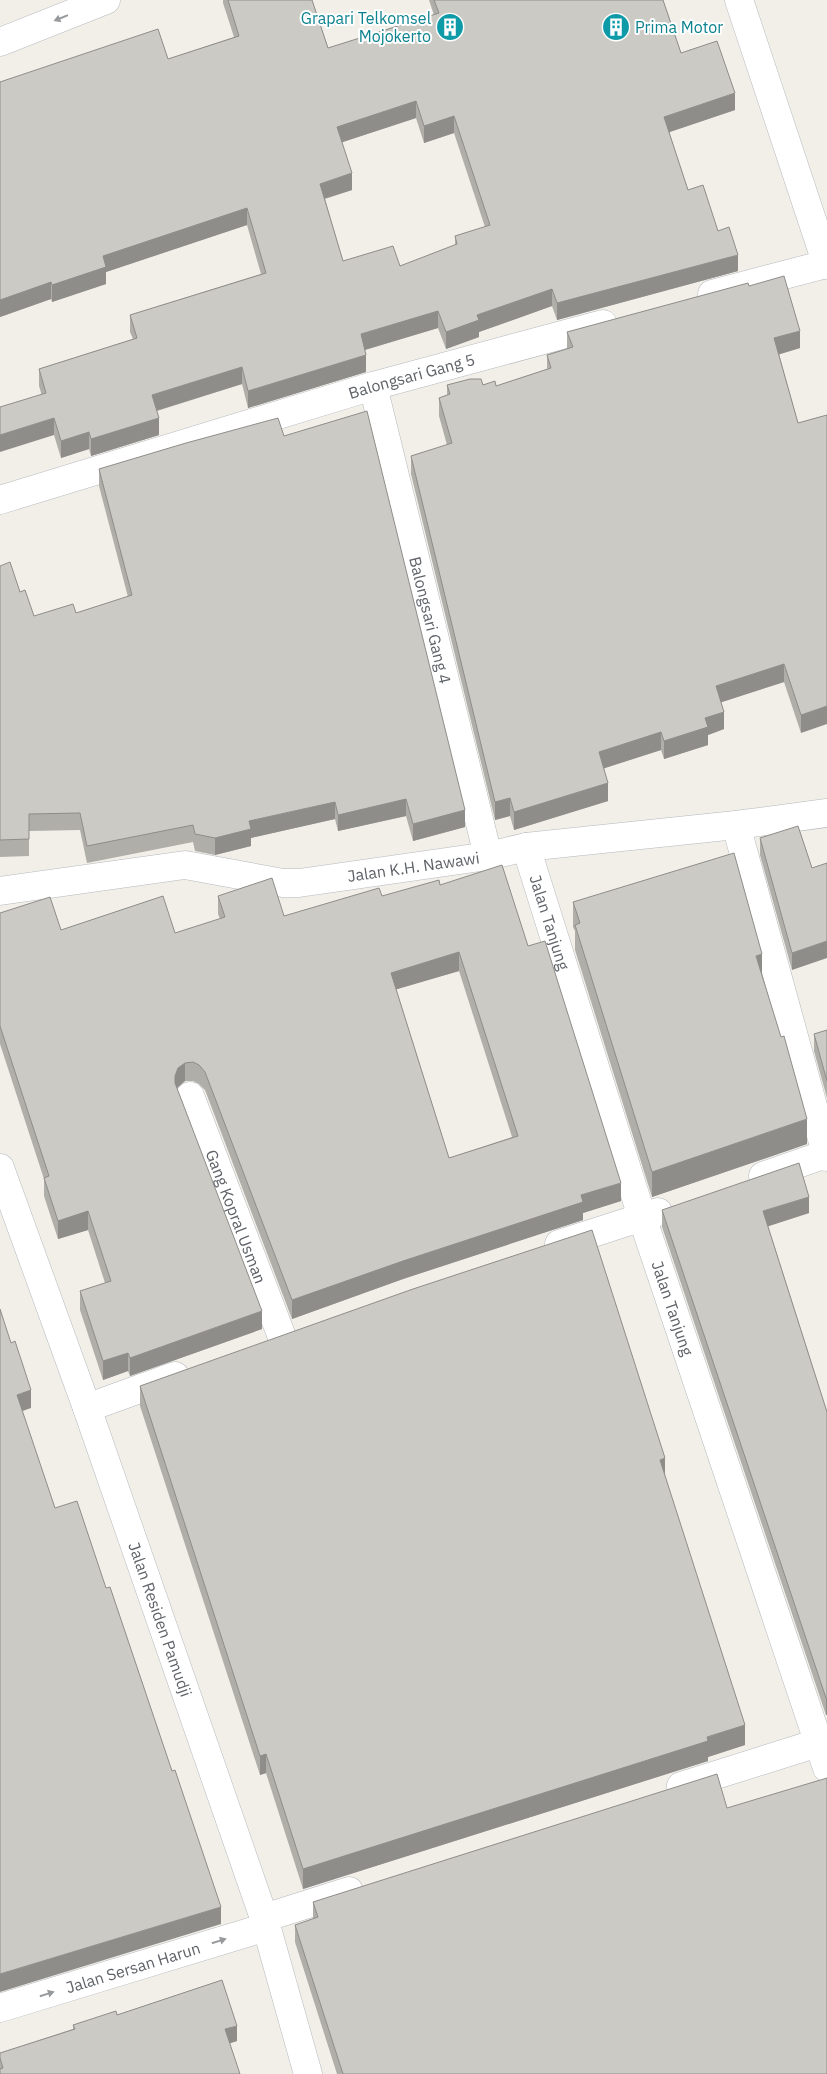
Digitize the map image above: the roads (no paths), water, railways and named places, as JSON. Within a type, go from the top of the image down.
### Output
[{"type":"street","points":[[0,42],[106,0]]},
{"type":"street","points":[[685,302],[826,258],[739,0]]},
{"type":"street","name":"Balongsari Gang 5","points":[[0,500],[373,386],[628,317]]},
{"type":"street","name":"Balongsari Gang 4","points":[[373,386],[488,856]]},
{"type":"street","name":"Jalan K.H. Nawawi","points":[[0,891],[185,865],[283,883],[299,883],[488,856],[526,847],[736,825],[827,812]]},
{"type":"street","points":[[736,825],[827,1156],[743,1183]]},
{"type":"street","name":"Jalan Tanjung","points":[[526,847],[642,1217],[824,1750]]},
{"type":"street","name":"Gang Kopral Usman","points":[[190,1096],[272,1340],[309,1328]]},
{"type":"street","name":"Jalan Residen Pamudji","points":[[0,1168],[88,1408],[265,1922],[308,2074]]},
{"type":"street","points":[[539,1251],[679,1205]]},
{"type":"street","points":[[88,1408],[198,1367]]},
{"type":"street","points":[[659,1793],[824,1750]]},
{"type":"street","name":"Jalan Sersan Harun","points":[[0,2008],[265,1922],[377,1882]]},
{"type":"place","name":"Grapari Telkomsel Mojokerto","points":[[450,27]]},
{"type":"place","name":"Prima Motor","points":[[616,27]]}]
